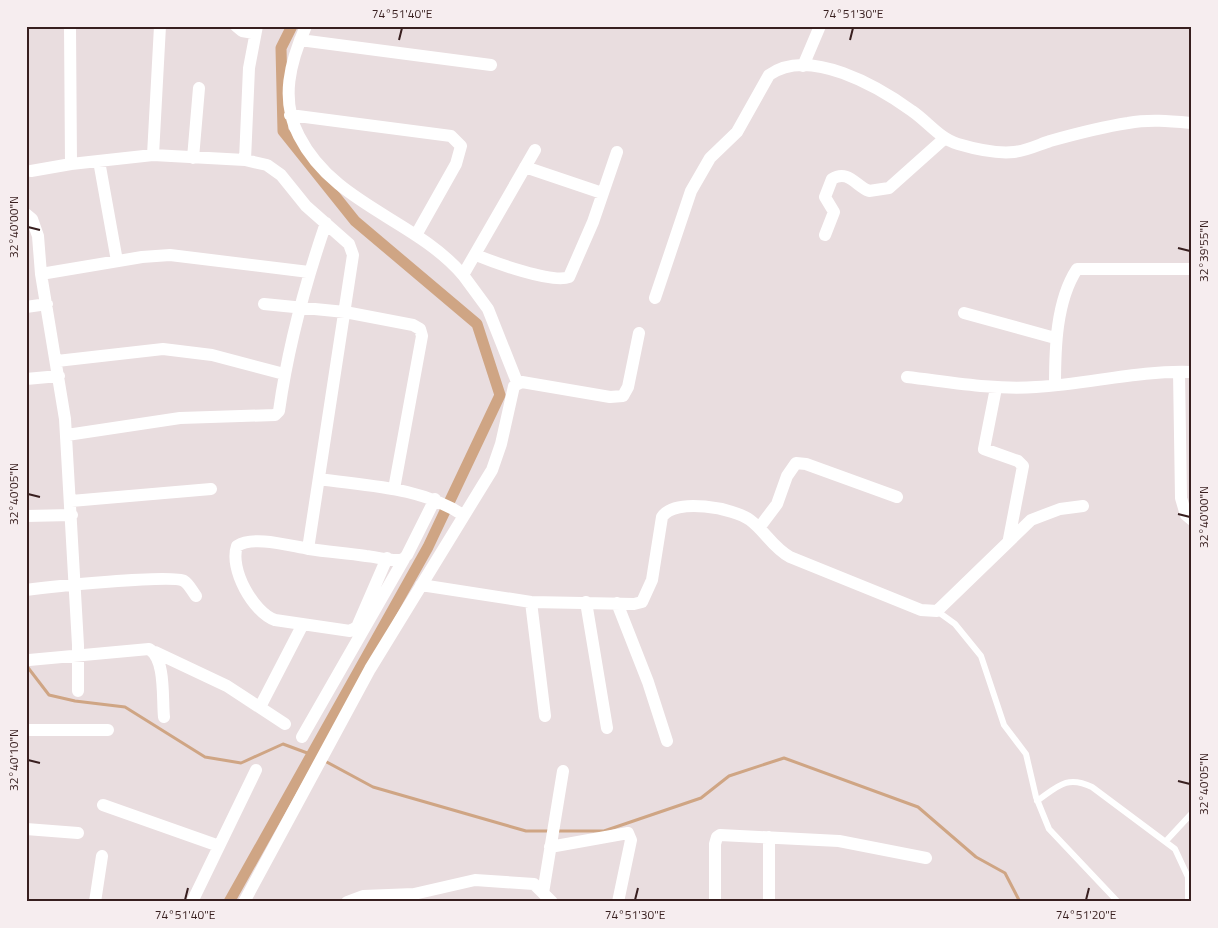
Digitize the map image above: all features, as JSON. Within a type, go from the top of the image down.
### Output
[{"type":"street","points":[[70,26],[71,164]]},
{"type":"street","points":[[153,155],[160,26]]},
{"type":"street","points":[[236,26],[242,31],[256,30],[249,68],[245,160]]},
{"type":"street","points":[[306,26],[291,68],[288,98],[290,115],[307,152],[330,177],[364,203],[416,235],[463,275],[488,309],[517,382]]},
{"type":"street","points":[[803,66],[820,26]]},
{"type":"street","points":[[300,40],[491,65]]},
{"type":"street","points":[[655,298],[691,191],[708,162],[737,132],[769,75],[786,67],[825,68],[871,85],[912,111],[945,138],[955,143],[993,152],[1015,152],[1076,134],[1127,123],[1161,120],[1192,123]]},
{"type":"street","points":[[193,158],[199,88]]},
{"type":"street","points":[[290,115],[451,136],[457,140],[461,146],[456,164],[416,235]]},
{"type":"street","points":[[825,235],[834,212],[825,197],[832,179],[841,176],[848,177],[869,191],[889,188],[945,138]]},
{"type":"street","points":[[463,275],[535,150]]},
{"type":"street","points":[[476,255],[507,267],[559,279],[569,277],[593,222],[617,152]]},
{"type":"street","points":[[31,171],[71,164],[153,155],[245,160],[274,169],[306,206],[352,249],[345,312],[308,549]]},
{"type":"street","points":[[99,161],[117,261]]},
{"type":"street","points":[[525,168],[602,193]]},
{"type":"street","points":[[26,214],[36,226],[41,274],[57,362],[67,435],[72,515],[78,691]]},
{"type":"street","points":[[67,435],[180,418],[275,415],[279,411],[284,374],[302,308],[309,272],[326,223]]},
{"type":"street","points":[[41,274],[117,261],[156,256],[188,255],[309,272]]},
{"type":"street","points":[[1054,385],[1055,338],[1067,290],[1077,269],[1192,269]]},
{"type":"street","points":[[26,307],[46,304]]},
{"type":"street","points":[[264,304],[345,312],[412,325],[420,329],[422,336],[394,489]]},
{"type":"street","points":[[964,313],[1055,338]]},
{"type":"street","points":[[517,382],[539,383],[610,397],[623,396],[628,387],[639,332]]},
{"type":"street","points":[[57,362],[163,349],[212,355],[284,374]]},
{"type":"street","points":[[907,377],[996,388],[1036,387],[1134,374],[1186,372],[1181,498],[1186,515],[1192,520]]},
{"type":"street","points":[[26,379],[59,376]]},
{"type":"street","points":[[244,902],[370,669],[421,585],[460,513],[492,470],[501,444],[512,389],[517,382]]},
{"type":"street","points":[[996,388],[984,449],[1020,462],[1024,466],[1009,539]]},
{"type":"street","points":[[758,528],[777,504],[790,470],[796,463],[806,464],[897,497]]},
{"type":"street","points":[[319,479],[394,489],[438,501],[460,513]]},
{"type":"street","points":[[71,502],[211,489]]},
{"type":"street","points":[[302,737],[438,501]]},
{"type":"street","points":[[421,585],[531,602],[634,604],[646,598],[652,580],[660,522],[669,510],[676,507],[696,506],[737,513],[751,520],[775,547],[790,557],[921,610],[937,610],[1009,539],[1038,516],[1060,509],[1083,506]]},
{"type":"street","points":[[26,516],[72,515]]},
{"type":"street","points":[[387,558],[353,630],[275,620],[265,615],[239,579],[234,557],[237,546],[246,542],[285,544],[308,549],[404,559]]},
{"type":"street","points":[[26,590],[74,584],[100,584],[170,578],[183,581],[196,596]]},
{"type":"street","points":[[531,602],[545,716]]},
{"type":"street","points":[[586,602],[607,728]]},
{"type":"street","points":[[617,603],[648,682],[667,741]]},
{"type":"street","points":[[260,707],[303,624]]},
{"type":"street","points":[[29,660],[143,648],[210,677],[285,724]]},
{"type":"street","points":[[155,652],[160,661],[164,717]]},
{"type":"street","points":[[26,730],[108,730]]},
{"type":"street","points":[[192,902],[256,770]]},
{"type":"street","points":[[547,897],[551,843],[563,771]]},
{"type":"street","points":[[103,805],[219,846]]},
{"type":"street","points":[[26,829],[78,833]]},
{"type":"street","points":[[551,843],[628,832],[631,840],[618,902]]},
{"type":"street","points":[[716,902],[715,844],[717,836],[846,842],[926,858]]},
{"type":"street","points":[[769,837],[769,902]]},
{"type":"street","points":[[95,902],[102,856]]},
{"type":"street","points":[[347,902],[363,896],[414,894],[475,880],[528,882],[534,884],[547,897]]},
{"type":"lane","points":[[937,610],[955,624],[981,656],[1004,725],[1026,754],[1037,801],[1048,829],[1118,902]]},
{"type":"lane","points":[[1037,801],[1065,782],[1078,781],[1092,787],[1175,849],[1185,869],[1189,884],[1188,902]]},
{"type":"lane","points":[[1166,841],[1192,813]]},
{"type":"waterway","points":[[229,902],[428,547],[500,395],[477,324],[355,221],[283,131],[281,48],[292,26]]},
{"type":"waterway","points":[[26,665],[49,695],[75,701],[125,707],[205,757],[241,763],[283,744],[318,757]]},
{"type":"waterway","points":[[555,831],[604,831],[701,798],[729,776],[784,758],[918,807],[976,857],[1005,873],[1020,902]]},
{"type":"waterway","points":[[323,760],[373,787],[526,831],[549,831]]}]
